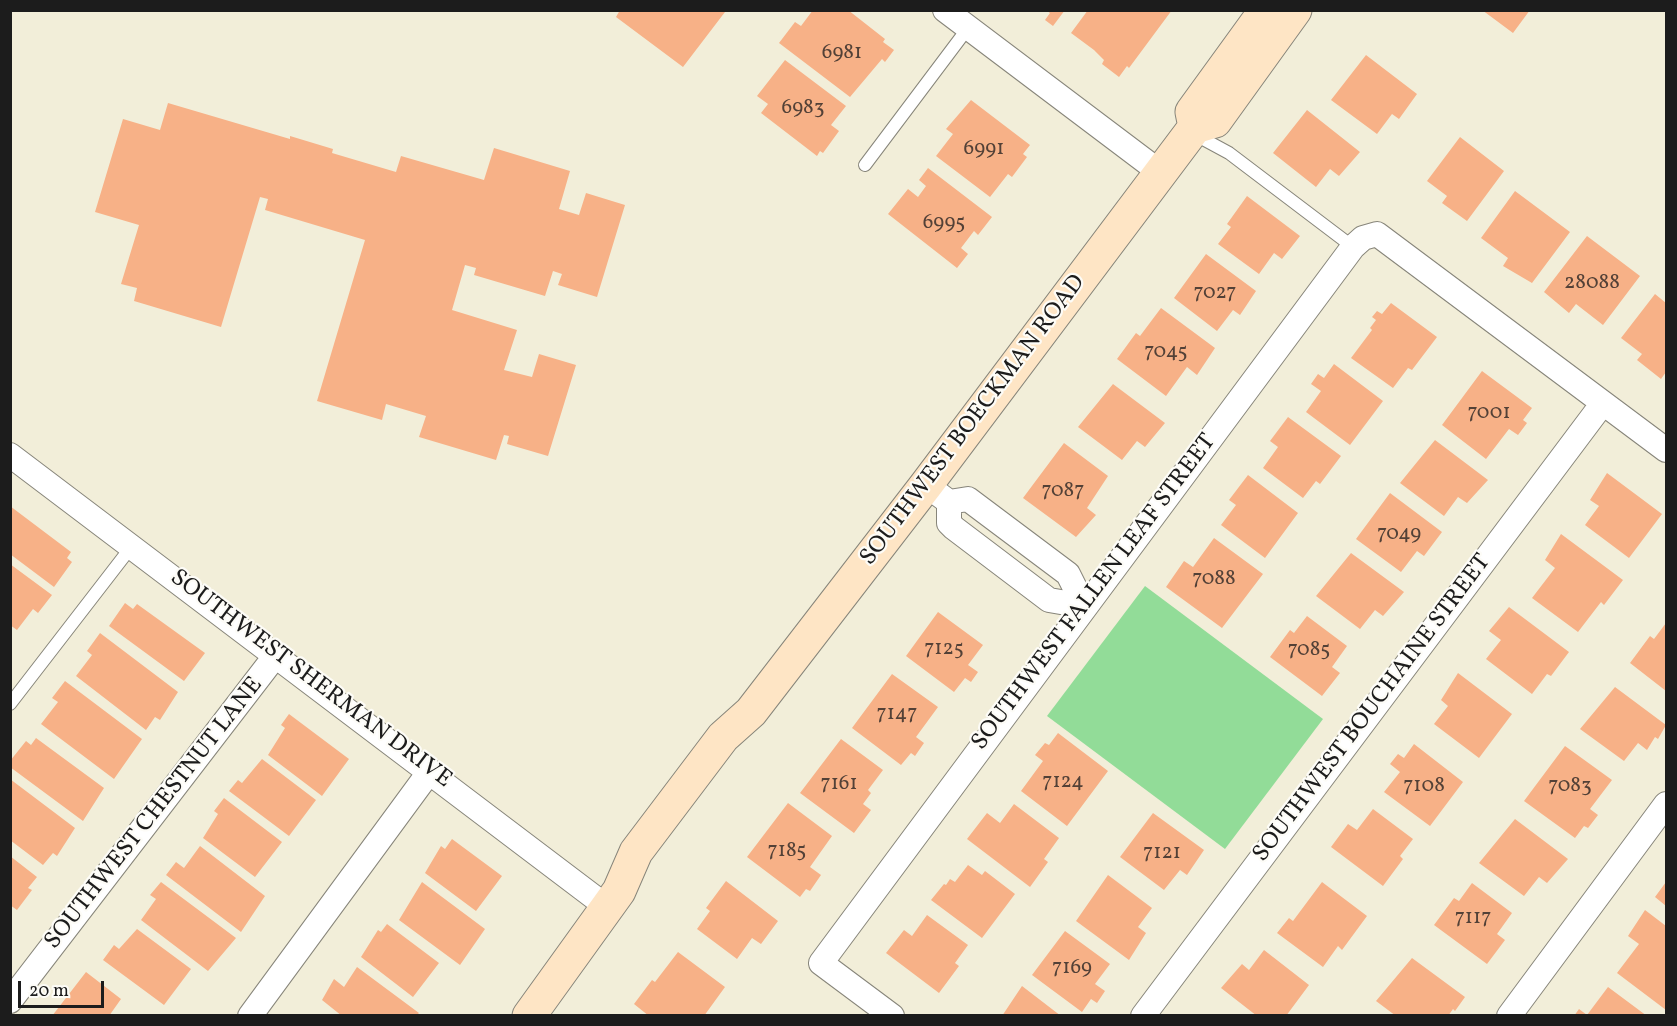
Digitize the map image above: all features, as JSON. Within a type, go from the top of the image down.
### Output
[{"type":"main road","name":"SOUTHWEST BOECKMAN ROAD","points":[[1193,129],[1192,112],[1266,10]]},
{"type":"main road","name":"SOUTHWEST BOECKMAN ROAD","points":[[529,1016],[613,899],[653,865],[750,738],[751,712],[938,494],[1193,129],[1215,121],[1295,10]]},
{"type":"street","points":[[945,10],[1161,173]]},
{"type":"street","name":"SOUTHWEST FALLEN LEAF STREET","points":[[892,1016],[821,963],[1084,606],[1353,248],[1363,238],[1377,234],[1603,404]]},
{"type":"street","points":[[1603,404],[1666,450]]},
{"type":"street","name":"SOUTHWEST BOUCHAINE STREET","points":[[1143,1016],[1603,404]]},
{"type":"street","name":"SOUTHWEST SHERMAN DRIVE","points":[[10,455],[430,771],[613,899]]},
{"type":"street","points":[[938,494],[949,523],[954,528],[1049,600],[1084,606]]},
{"type":"street","points":[[938,494],[968,499],[1068,574],[1084,606]]},
{"type":"street","name":"SOUTHWEST CHESTNUT LANE","points":[[10,1001],[276,655]]},
{"type":"street","points":[[250,1016],[430,771]]},
{"type":"street","points":[[1509,1016],[1666,804]]},
{"type":"lane","points":[[865,165],[968,28]]},
{"type":"lane","points":[[1193,129],[1229,153],[1353,248]]},
{"type":"lane","points":[[10,704],[132,546]]},
{"type":"green space","points":[[1145,586],[1323,719],[1225,849],[1047,716]]},
{"type":"building","points":[[620,10],[723,10],[725,12],[683,67],[616,17]]},
{"type":"building","points":[[813,10],[848,10],[885,39],[883,42],[894,50],[885,62],[882,59],[850,97],[779,43],[795,22],[801,26]]},
{"type":"building","points":[[1046,10],[1065,10],[1053,26],[1045,20],[1050,13]]},
{"type":"building","points":[[1088,10],[1172,10],[1129,68],[1127,66],[1119,77],[1102,64],[1104,60],[1094,50],[1071,33]]},
{"type":"building","points":[[1482,10],[1530,10],[1513,33]]},
{"type":"building","points":[[1366,55],[1417,94],[1399,119],[1392,114],[1377,134],[1331,100]]},
{"type":"building","points":[[785,60],[846,106],[831,125],[839,131],[823,153],[820,151],[817,156],[761,113],[768,104],[757,96]]},
{"type":"building","points":[[971,100],[1030,145],[1023,154],[1027,157],[1012,177],[1008,174],[990,197],[936,156],[953,134],[946,129]]},
{"type":"building","points":[[168,103],[290,139],[290,136],[333,149],[332,153],[396,172],[401,156],[484,180],[494,148],[570,171],[559,209],[579,215],[586,193],[625,205],[597,297],[558,285],[562,274],[553,271],[545,296],[474,275],[476,268],[465,265],[452,310],[517,330],[504,370],[532,377],[539,354],[576,365],[548,456],[507,444],[509,436],[504,435],[496,460],[419,437],[426,416],[386,404],[382,420],[317,401],[365,240],[265,210],[268,199],[260,197],[221,327],[134,301],[137,288],[121,284],[139,225],[95,212],[123,119],[160,130]]},
{"type":"building","points":[[1307,110],[1360,152],[1339,176],[1330,169],[1316,187],[1273,153]]},
{"type":"building","points":[[1460,137],[1504,171],[1467,221],[1442,203],[1447,196],[1427,181]]},
{"type":"building","points":[[928,168],[992,217],[978,235],[974,231],[961,248],[968,254],[957,268],[888,214],[908,189],[918,197],[926,186],[919,180]]},
{"type":"building","points":[[1515,191],[1570,232],[1532,283],[1503,266],[1508,258],[1481,238]]},
{"type":"building","points":[[1247,196],[1300,236],[1282,259],[1274,253],[1259,274],[1218,244],[1231,227],[1227,224]]},
{"type":"building","points":[[1587,236],[1640,276],[1603,325],[1576,304],[1569,313],[1544,292]]},
{"type":"building","points":[[1206,254],[1256,291],[1240,315],[1233,310],[1217,331],[1174,298]]},
{"type":"building","points":[[1655,294],[1666,303],[1666,372],[1661,379],[1637,360],[1642,354],[1621,338]]},
{"type":"building","points":[[1391,303],[1437,337],[1412,370],[1408,368],[1393,388],[1351,358],[1372,330],[1370,328],[1376,320],[1372,317],[1377,311],[1382,314]]},
{"type":"building","points":[[1161,308],[1215,348],[1197,375],[1187,367],[1166,396],[1117,359],[1136,333],[1140,336]]},
{"type":"building","points":[[1334,364],[1383,401],[1350,445],[1306,412],[1321,391],[1311,384],[1318,374],[1324,378]]},
{"type":"building","points":[[1482,371],[1532,408],[1523,420],[1527,423],[1518,435],[1509,429],[1486,459],[1442,425]]},
{"type":"building","points":[[1113,384],[1165,423],[1145,447],[1137,441],[1122,460],[1078,427]]},
{"type":"building","points":[[1288,417],[1341,456],[1320,484],[1316,481],[1303,498],[1263,468],[1278,447],[1270,441]]},
{"type":"building","points":[[1435,440],[1488,480],[1467,503],[1458,497],[1444,516],[1400,483]]},
{"type":"building","points":[[1064,443],[1108,476],[1087,508],[1096,515],[1076,537],[1023,498]]},
{"type":"building","points":[[1607,473],[1662,514],[1629,558],[1585,525],[1599,506],[1590,500]]},
{"type":"building","points":[[1248,475],[1298,513],[1265,558],[1221,525],[1236,505],[1229,500]]},
{"type":"building","points":[[1390,493],[1442,532],[1424,556],[1417,551],[1401,572],[1356,539]]},
{"type":"building","points":[[10,506],[71,552],[67,558],[72,562],[54,587],[10,554]]},
{"type":"building","points":[[1561,534],[1623,580],[1604,605],[1601,602],[1578,632],[1532,598],[1555,568],[1545,560]]},
{"type":"building","points":[[1214,538],[1263,574],[1222,628],[1166,587],[1184,561],[1193,567]]},
{"type":"building","points":[[1351,553],[1404,592],[1383,616],[1375,610],[1360,629],[1316,596]]},
{"type":"building","points":[[10,564],[52,595],[38,613],[33,609],[17,630],[10,625]]},
{"type":"building","points":[[125,603],[133,609],[137,604],[205,653],[184,681],[109,626]]},
{"type":"building","points":[[1509,607],[1569,652],[1551,676],[1547,674],[1532,694],[1486,659],[1501,640],[1489,631]]},
{"type":"building","points":[[938,612],[983,645],[968,665],[978,672],[971,682],[965,678],[954,692],[906,656]]},
{"type":"building","points":[[1307,616],[1347,646],[1332,667],[1340,673],[1322,696],[1270,657],[1290,630],[1294,633]]},
{"type":"building","points":[[1666,623],[1666,691],[1630,663],[1650,636],[1654,639]]},
{"type":"building","points":[[100,633],[178,692],[160,720],[155,717],[146,730],[76,676],[92,655],[87,651]]},
{"type":"building","points":[[1458,673],[1512,714],[1479,758],[1434,724],[1448,706],[1441,700]]},
{"type":"building","points":[[892,674],[938,707],[916,737],[924,743],[915,756],[911,753],[901,765],[852,728]]},
{"type":"building","points":[[65,681],[142,739],[114,779],[41,724],[58,702],[52,698]]},
{"type":"building","points":[[1615,687],[1666,725],[1658,739],[1655,737],[1647,750],[1638,743],[1624,761],[1580,729]]},
{"type":"building","points":[[289,714],[349,759],[322,796],[268,755],[285,728],[281,725]]},
{"type":"building","points":[[1058,733],[1108,771],[1067,826],[1021,791],[1043,761],[1035,755],[1045,743],[1049,745]]},
{"type":"building","points":[[36,738],[104,788],[83,821],[10,767],[10,761],[26,741],[31,745]]},
{"type":"building","points":[[841,739],[883,770],[868,790],[871,793],[863,804],[871,810],[854,833],[800,793]]},
{"type":"building","points":[[1414,744],[1463,782],[1430,826],[1384,792],[1400,772],[1390,764],[1398,754],[1404,758]]},
{"type":"building","points":[[1565,746],[1612,780],[1590,809],[1598,815],[1588,828],[1584,826],[1575,838],[1524,801]]},
{"type":"building","points":[[262,759],[316,800],[289,836],[229,791],[238,780],[242,783]]},
{"type":"building","points":[[10,779],[75,828],[57,856],[53,853],[43,865],[10,840]]},
{"type":"building","points":[[224,798],[282,842],[255,877],[203,838],[218,814],[214,811]]},
{"type":"building","points":[[788,803],[832,836],[810,867],[821,875],[810,891],[806,889],[800,897],[747,857]]},
{"type":"building","points":[[1014,804],[1059,838],[1044,859],[1048,862],[1030,887],[967,839],[987,813],[1000,823]]},
{"type":"building","points":[[1373,809],[1413,839],[1400,856],[1403,859],[1383,886],[1331,847],[1348,824],[1357,830]]},
{"type":"building","points":[[1153,813],[1204,850],[1187,875],[1180,870],[1164,890],[1120,857]]},
{"type":"building","points":[[1515,819],[1568,859],[1547,883],[1539,877],[1524,896],[1479,863]]},
{"type":"building","points":[[452,839],[502,876],[476,911],[425,873],[441,846],[445,849]]},
{"type":"building","points":[[200,846],[265,896],[241,932],[166,875],[176,862],[184,868]]},
{"type":"building","points":[[10,856],[37,877],[28,888],[32,890],[17,910],[10,905]]},
{"type":"building","points":[[968,865],[982,875],[985,871],[1015,894],[982,938],[931,900],[950,879],[955,882]]},
{"type":"building","points":[[1108,875],[1152,908],[1138,927],[1146,933],[1129,960],[1076,921]]},
{"type":"building","points":[[726,881],[778,921],[761,944],[752,938],[737,959],[697,929],[710,911],[706,908]]},
{"type":"building","points":[[161,882],[236,938],[208,971],[141,920],[156,899],[150,895]]},
{"type":"building","points":[[422,882],[485,929],[460,965],[399,920]]},
{"type":"building","points":[[1322,882],[1367,916],[1342,950],[1338,946],[1323,967],[1277,933],[1289,918],[1293,921]]},
{"type":"building","points":[[1666,882],[1666,906],[1655,897]]},
{"type":"building","points":[[1472,883],[1512,913],[1497,934],[1505,940],[1487,964],[1434,925],[1454,898],[1459,901]]},
{"type":"building","points":[[1645,910],[1666,926],[1666,1010],[1617,973],[1639,944],[1628,936]]},
{"type":"building","points":[[927,915],[968,945],[955,963],[959,966],[939,993],[886,953],[904,930],[912,936]]},
{"type":"building","points":[[387,924],[439,963],[413,997],[361,957],[378,930],[381,932]]},
{"type":"building","points":[[137,929],[191,969],[164,1005],[103,960],[114,945],[119,949]]},
{"type":"building","points":[[1065,931],[1110,964],[1095,984],[1105,991],[1097,1003],[1091,999],[1082,1012],[1032,975]]},
{"type":"building","points":[[1264,950],[1309,985],[1286,1016],[1257,1016],[1221,988],[1242,964],[1249,970]]},
{"type":"building","points":[[678,952],[725,987],[704,1016],[649,1016],[634,1004],[652,980],[655,982]]},
{"type":"building","points":[[1412,958],[1465,997],[1455,1011],[1453,1009],[1448,1016],[1396,1016],[1376,1001]]},
{"type":"building","points":[[357,967],[419,1013],[416,1016],[342,1016],[322,1000],[334,979],[344,987]]},
{"type":"building","points":[[86,972],[121,999],[109,1016],[52,1016]]},
{"type":"building","points":[[1022,986],[1061,1016],[1002,1016]]},
{"type":"building","points":[[1608,987],[1647,1016],[1574,1016],[1579,1009],[1587,1015]]}]
